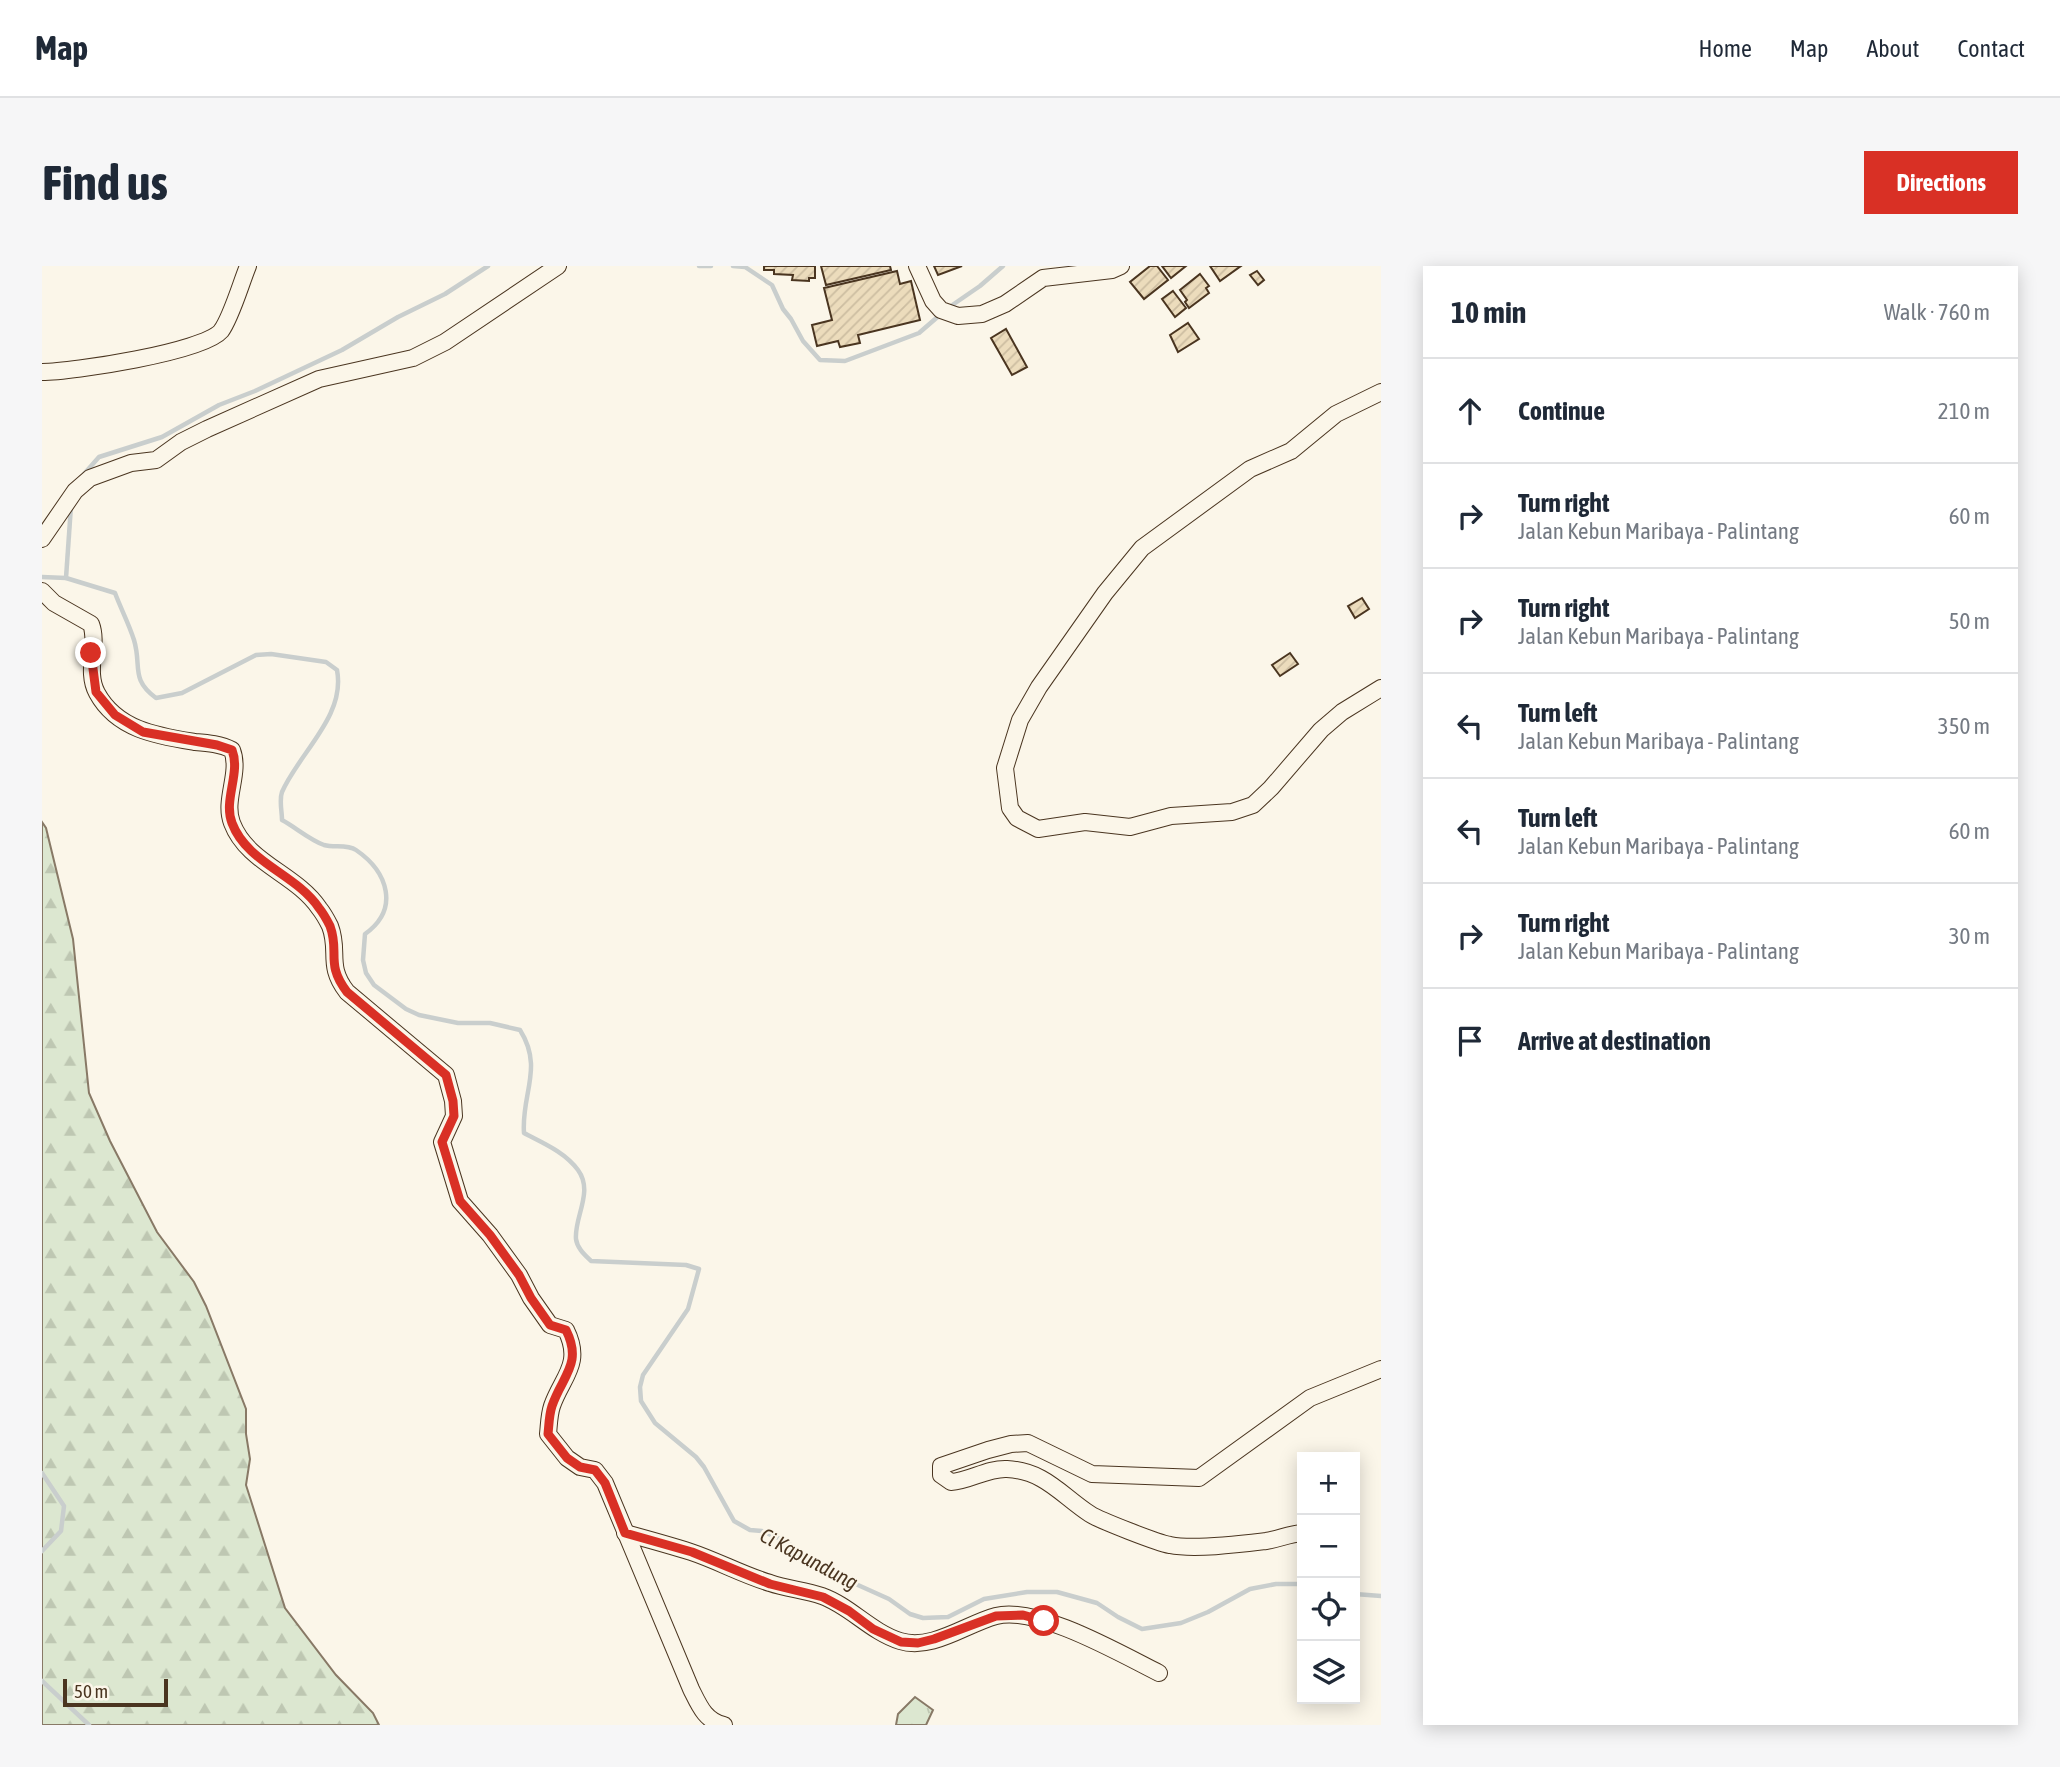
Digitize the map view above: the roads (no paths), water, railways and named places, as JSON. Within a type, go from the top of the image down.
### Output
[{"type":"street","points":[[42,372],[62,372],[169,354],[204,342],[221,331],[248,266]]},
{"type":"street","points":[[42,539],[75,491],[90,478],[131,463],[156,460],[181,442],[207,429],[319,379],[413,358],[445,342],[558,266]]},
{"type":"street","points":[[917,266],[933,301],[941,310],[958,316],[982,314],[1005,304],[1043,278],[1112,270],[1121,266]]},
{"type":"street","points":[[1381,392],[1336,414],[1291,451],[1250,469],[1142,548],[1105,593],[1039,687],[1020,720],[1005,768],[1010,808],[1017,818],[1038,828],[1085,822],[1130,827],[1171,816],[1232,812],[1253,805],[1321,730],[1342,712],[1381,688]]},
{"type":"street","points":[[42,592],[54,603],[91,624],[94,637],[91,653],[96,692],[115,715],[143,732],[232,750],[235,765],[229,814],[241,842],[303,889],[318,906],[330,926],[333,966],[338,980],[347,992],[446,1075],[454,1116],[442,1142],[460,1201],[512,1265],[550,1325],[566,1330],[570,1338],[572,1364],[551,1408],[548,1434],[567,1458],[580,1467],[595,1470],[605,1483],[696,1699],[707,1717],[714,1723],[724,1725]]},
{"type":"street","points":[[1297,1533],[1269,1541],[1200,1546],[1170,1545],[1091,1516],[1037,1474],[1006,1469],[986,1471],[960,1482],[951,1482],[941,1475],[941,1466],[988,1450],[1028,1443],[1091,1474],[1199,1478],[1310,1398],[1381,1369]]},
{"type":"street","points":[[625,1533],[692,1552],[770,1584],[823,1597],[849,1611],[873,1629],[901,1642],[918,1643],[970,1628],[996,1616],[1023,1615],[1098,1643],[1159,1673]]},
{"type":"waterway","points":[[84,474],[99,457],[162,437],[219,405],[342,350],[398,317],[445,294],[488,266]]},
{"type":"waterway","points":[[699,266],[711,266]]},
{"type":"waterway","points":[[733,266],[745,267],[772,285],[803,341],[820,360],[845,361],[919,333],[941,314]]},
{"type":"waterway","points":[[948,308],[1003,266]]},
{"type":"waterway","points":[[66,578],[71,506]]},
{"type":"waterway","name":"Ci Kapundung","points":[[42,577],[66,578],[115,593],[134,640],[140,678],[156,698],[182,693],[256,655],[271,654],[326,662],[337,670],[338,687],[328,719],[282,792],[282,820],[324,845],[356,850],[376,869],[386,891],[386,902],[376,924],[365,934],[363,960],[366,973],[374,985],[406,1009],[419,1015],[458,1023],[490,1023],[520,1030],[527,1044],[531,1069],[524,1133],[567,1158],[582,1178],[584,1196],[576,1239],[584,1254],[591,1261],[686,1265],[699,1269],[688,1309],[643,1375],[641,1401],[655,1423],[704,1467],[734,1521],[750,1530],[762,1531],[787,1542],[849,1581],[889,1599],[910,1614],[923,1618],[948,1617],[984,1599],[1027,1592],[1057,1592],[1097,1603],[1142,1629],[1181,1623],[1250,1589],[1276,1584],[1297,1584]]},
{"type":"waterway","points":[[42,1473],[64,1506],[61,1531],[42,1551]]},
{"type":"waterway","name":"Ci Kapundung","points":[[1360,1594],[1381,1596]]},
{"type":"waterway","points":[[42,1681],[89,1725]]}]
